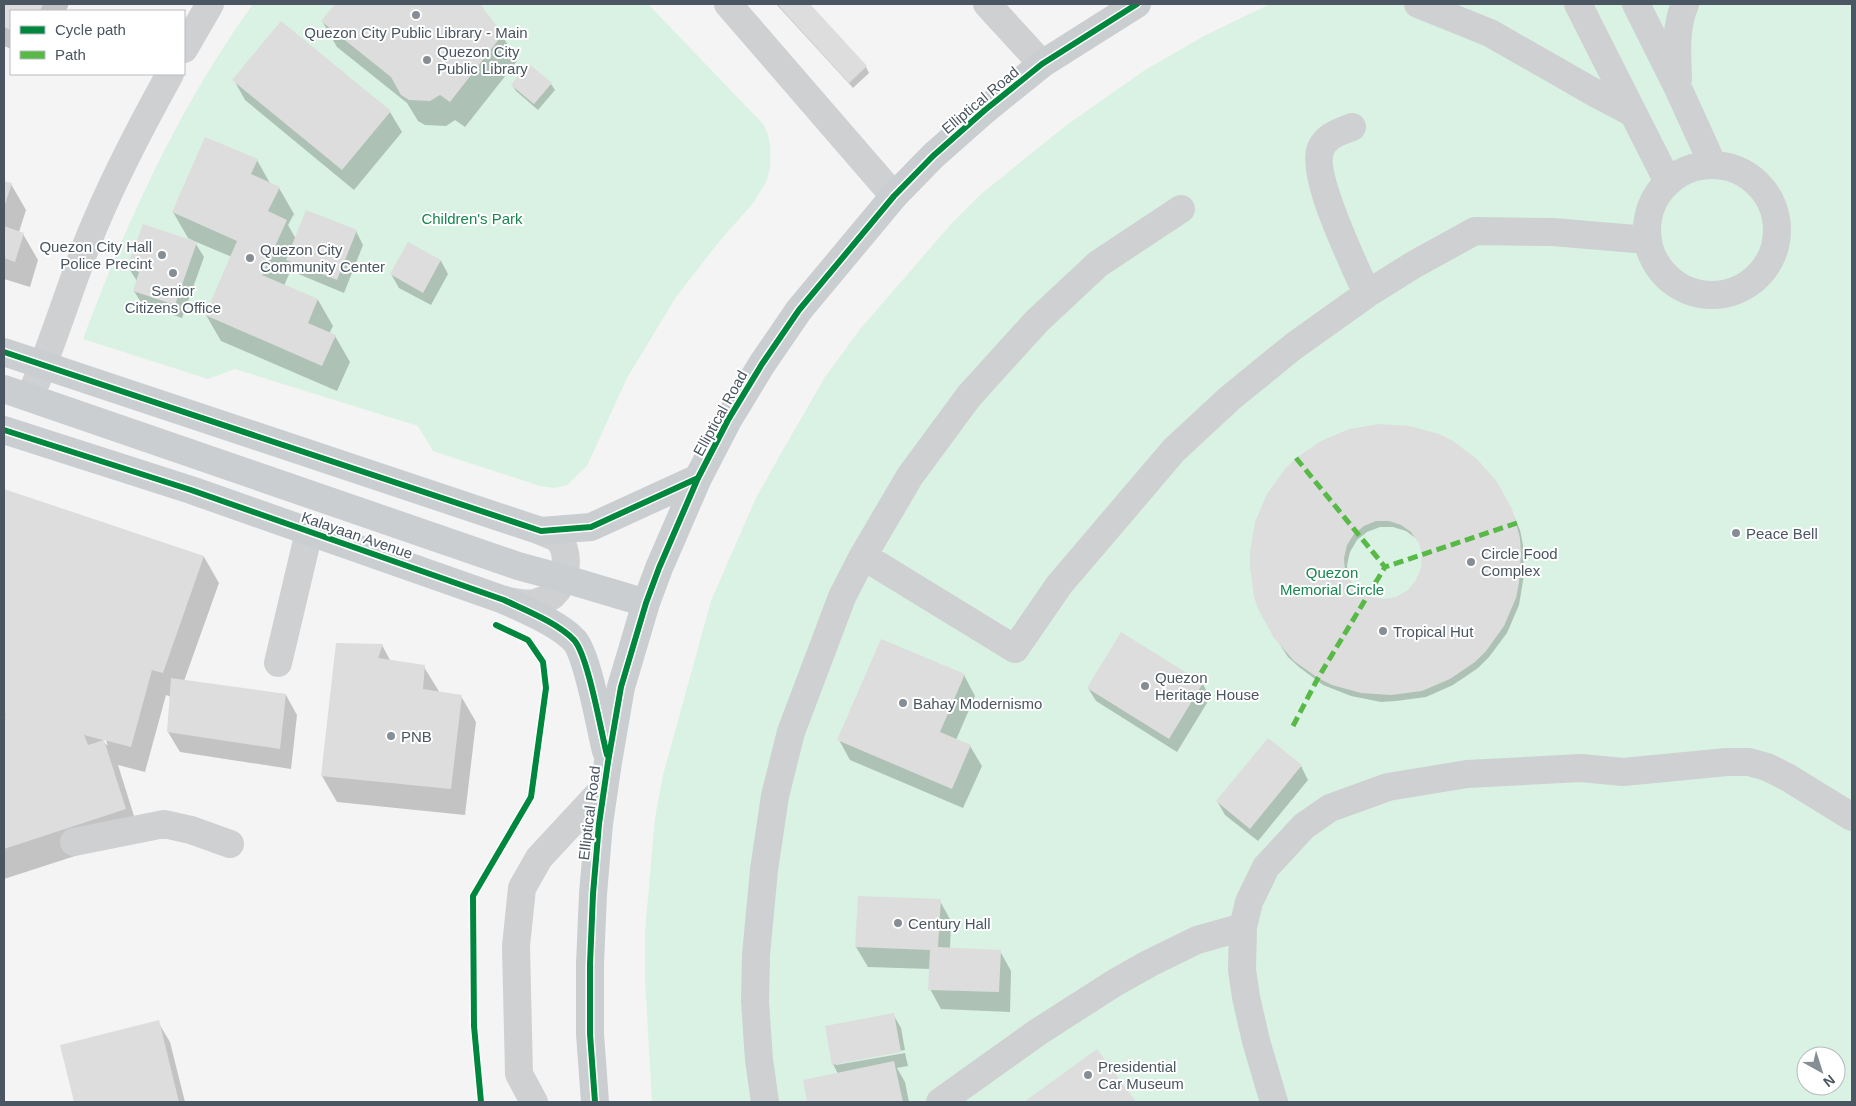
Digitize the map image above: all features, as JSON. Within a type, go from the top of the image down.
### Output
[{"type":"main road","name":"Elliptical Road","points":[[595,1102],[590,1034],[590,964],[593,894],[599,824],[606,775],[621,687],[646,603],[698,478],[728,420],[762,364],[799,310],[894,196],[941,149],[985,110],[1042,64],[1138,4]]},
{"type":"main road","points":[[4,352],[542,531],[591,527],[698,478]]},
{"type":"main road","name":"Kalayaan Avenue","points":[[4,389],[518,566],[646,603]]},
{"type":"main road","name":"Kalayaan Avenue","points":[[4,430],[191,490],[504,600],[556,627],[575,641],[586,667],[606,775]]},
{"type":"main road","points":[[532,569],[546,565],[554,556],[552,542],[542,531]]},
{"type":"lane","points":[[185,47],[210,4]]},
{"type":"lane","points":[[728,4],[894,196]]},
{"type":"lane","points":[[987,4],[1042,64]]},
{"type":"lane","points":[[1418,4],[1490,33],[1633,113]]},
{"type":"lane","points":[[1578,4],[1668,182]]},
{"type":"lane","points":[[1636,4],[1713,165]]},
{"type":"lane","points":[[1680,93],[1677,43],[1679,17],[1685,4]]},
{"type":"lane","points":[[30,398],[105,201],[129,149],[169,75]]},
{"type":"lane","points":[[1352,127],[1329,136],[1321,148],[1318,161],[1331,213],[1367,294]]},
{"type":"lane","points":[[1713,165],[1735,168],[1754,179],[1768,195],[1776,215],[1778,237],[1772,257],[1761,275],[1744,288],[1724,295],[1704,296],[1685,291],[1669,280],[1658,269],[1651,255],[1647,240],[1647,219],[1655,198],[1668,182],[1681,172],[1697,166],[1713,165]]},
{"type":"lane","points":[[765,1102],[759,1060],[755,1001],[756,954],[764,870],[776,796],[791,732],[842,597],[863,556],[910,476],[969,396],[1037,321],[1098,264],[1181,209]]},
{"type":"lane","points":[[863,556],[1015,648],[1059,585],[1174,450],[1230,398],[1294,346],[1367,294],[1415,264],[1475,232],[1553,232],[1647,240]]},
{"type":"lane","points":[[504,600],[533,604],[553,594],[562,578],[566,566],[565,553],[559,540],[542,531]]},
{"type":"lane","points":[[278,663],[310,532]]},
{"type":"lane","points":[[1274,1102],[1258,1049],[1246,997],[1242,970],[1243,927],[1249,902],[1266,867],[1304,826],[1330,808],[1358,796],[1388,787],[1467,774],[1581,768],[1623,772],[1727,762],[1748,762],[1787,777],[1852,817]]},
{"type":"lane","points":[[534,1102],[520,1074],[516,946],[522,888],[539,858],[606,775]]},
{"type":"lane","points":[[74,842],[164,824],[191,830],[230,844]]},
{"type":"lane","points":[[940,1102],[1038,1032],[1116,982],[1196,940],[1243,927]]},
{"type":"green space","name":"Children's Park","points":[[253,4],[648,4],[763,124],[768,134],[770,146],[770,169],[766,182],[754,202],[718,243],[676,297],[627,378],[587,466],[567,485],[555,488],[540,486],[433,451],[418,426],[235,369],[208,379],[83,339],[137,208],[178,124],[226,43]]},
{"type":"green space","name":"Quezon Memorial Circle","points":[[1270,4],[1852,4],[1852,1102],[652,1102],[645,978],[645,932],[655,818],[663,775],[711,601],[756,498],[825,377],[861,328],[952,223],[980,195],[1064,127],[1145,70],[1204,36]]},
{"type":"building","points":[[4,4],[43,4],[40,10],[10,10],[10,30],[4,27]]},
{"type":"building","name":"Quezon City Public Library","points":[[335,4],[480,4],[503,34],[450,102],[440,95],[430,101],[409,100],[401,95],[391,77],[321,21]]},
{"type":"building","points":[[777,4],[810,4],[867,66],[849,83]]},
{"type":"building","points":[[281,21],[391,111],[342,170],[232,80]]},
{"type":"building","points":[[528,63],[552,83],[534,104],[511,85]]},
{"type":"building","name":"Quezon City Community Center","points":[[205,137],[258,159],[251,174],[280,187],[268,211],[287,220],[262,275],[318,299],[308,323],[336,335],[322,366],[205,315],[237,241],[172,212]]},
{"type":"building","points":[[4,181],[12,183],[4,207]]},
{"type":"building","points":[[306,210],[357,230],[337,280],[286,260]]},
{"type":"building","name":"Quezon City Hall Police Precint","points":[[143,224],[197,242],[175,305],[133,291],[139,272],[127,267]]},
{"type":"building","points":[[4,226],[24,233],[15,262],[4,258]]},
{"type":"building","points":[[408,242],[441,260],[423,293],[390,274]]},
{"type":"building","name":"Circle Food Complex","points":[[1379,424],[1410,426],[1439,434],[1453,441],[1477,459],[1497,482],[1512,509],[1520,538],[1519,583],[1516,598],[1504,626],[1486,651],[1475,662],[1450,679],[1422,691],[1391,695],[1361,693],[1332,685],[1318,678],[1294,661],[1274,638],[1259,611],[1254,597],[1250,552],[1255,522],[1267,494],[1285,469],[1296,458],[1321,441],[1349,429]],"holes":[[[1376,521],[1389,521],[1401,525],[1411,532],[1419,543],[1422,555],[1421,568],[1416,580],[1408,590],[1396,597],[1384,599],[1371,597],[1359,591],[1345,571],[1344,558],[1347,545],[1354,534],[1364,526]]]},
{"type":"building","points":[[4,489],[204,556],[163,673],[152,670],[131,747],[104,740],[126,809],[4,849],[4,715],[7,714],[4,714]],"holes":[[[84,735],[104,740],[88,745]]]},
{"type":"building","name":"Quezon Heritage House","points":[[1121,632],[1203,683],[1169,739],[1087,688]]},
{"type":"building","name":"Bahay Modernismo","points":[[881,639],[965,674],[940,732],[971,745],[952,789],[837,740]]},
{"type":"building","name":"PNB","points":[[336,643],[383,644],[378,658],[425,665],[423,689],[462,695],[451,789],[321,776]]},
{"type":"building","points":[[171,678],[286,694],[280,749],[167,732]]},
{"type":"building","points":[[1268,738],[1302,765],[1250,829],[1216,801]]},
{"type":"building","name":"Century Hall","points":[[858,896],[941,899],[938,947],[1001,950],[999,992],[928,990],[930,950],[855,947]]},
{"type":"building","points":[[894,1013],[901,1052],[832,1065],[825,1026]]},
{"type":"building","points":[[159,1020],[179,1102],[74,1102],[60,1045]]},
{"type":"building","name":"Presidential Car Museum","points":[[1097,1049],[1136,1102],[1024,1102]]},
{"type":"building","points":[[894,1061],[903,1102],[807,1102],[803,1080]]},
{"type":"marked path","points":[[1296,458],[1385,567],[1517,523]]},
{"type":"marked path","points":[[1293,726],[1318,678],[1385,567]]},
{"type":"cycle path","points":[[595,1102],[590,1034],[590,964],[599,824],[608,762],[621,687],[646,603],[698,478],[728,420],[762,364],[799,310],[894,196],[933,156],[985,110],[1042,64],[1137,4]]},
{"type":"cycle path","points":[[4,352],[541,531],[591,527],[698,478]]},
{"type":"cycle path","points":[[4,430],[191,490],[504,600],[541,617],[567,634],[579,648],[594,694],[607,755]]},
{"type":"cycle path","points":[[481,1102],[474,1026],[473,896],[531,797],[546,688],[543,662],[528,640],[496,625]]},
{"type":"place","name":"Quezon City Public Library - Main","points":[[416,15]]},
{"type":"place","name":"Quezon City Public Library","points":[[427,60]]},
{"type":"place","name":"Quezon City Hall Police Precint","points":[[162,255]]},
{"type":"place","name":"Quezon City Community Center","points":[[250,258]]},
{"type":"place","name":"Senior Citizens Office","points":[[173,273]]},
{"type":"place","name":"Peace Bell","points":[[1736,533]]},
{"type":"place","name":"Circle Food Complex","points":[[1471,562]]},
{"type":"place","name":"Tropical Hut","points":[[1383,631]]},
{"type":"place","name":"Quezon Heritage House","points":[[1145,686]]},
{"type":"place","name":"Bahay Modernismo","points":[[903,703]]},
{"type":"place","name":"PNB","points":[[391,736]]},
{"type":"place","name":"Century Hall","points":[[898,923]]},
{"type":"place","name":"Presidential Car Museum","points":[[1088,1075]]}]
